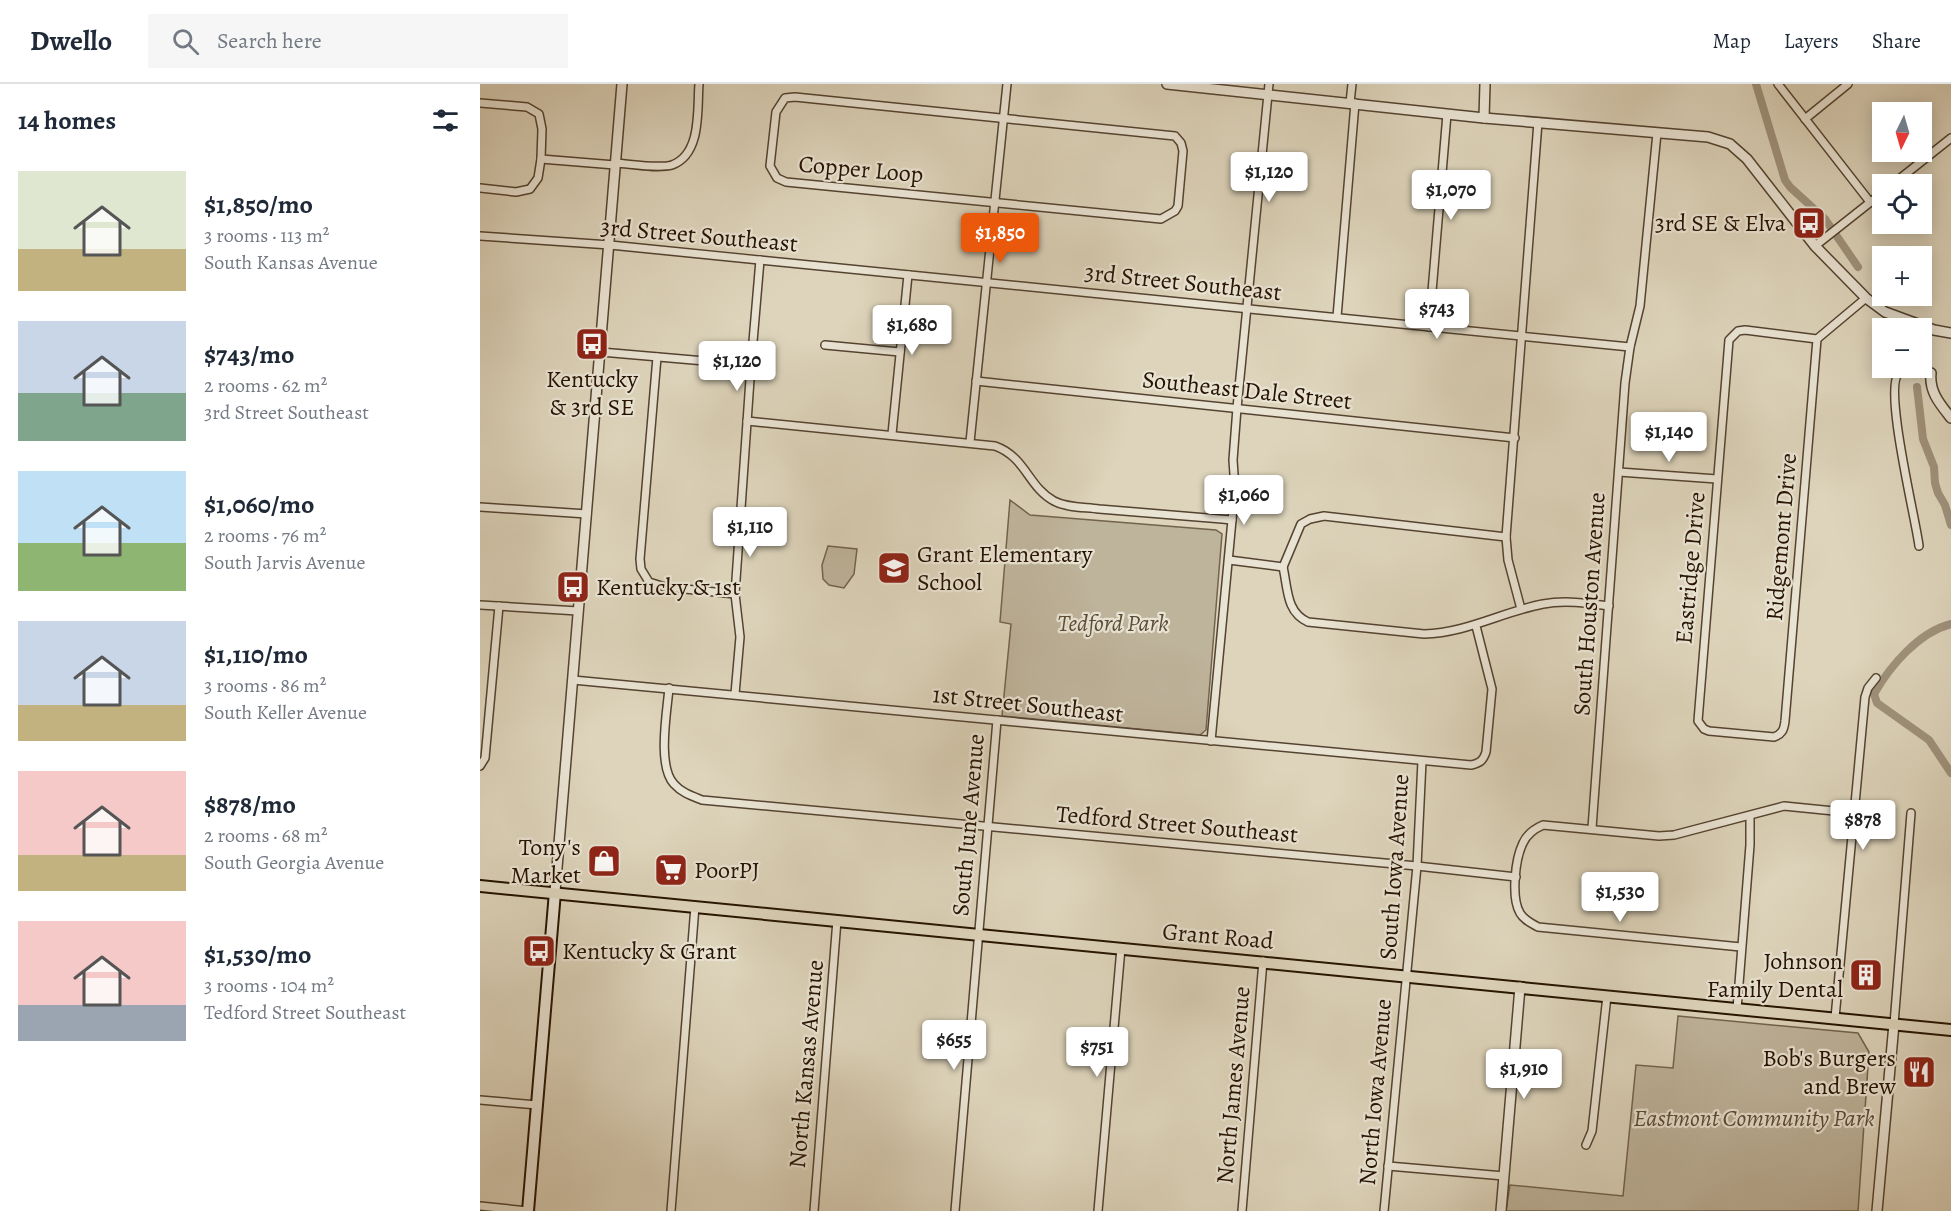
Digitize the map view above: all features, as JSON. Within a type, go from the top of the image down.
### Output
[{"type":"main road","name":"Grant Road","points":[[480,886],[1951,1030]]},
{"type":"main road","points":[[528,1211],[555,892]]},
{"type":"street","points":[[555,892],[622,84]]},
{"type":"street","points":[[541,159],[673,165],[691,148],[695,135],[699,84]]},
{"type":"street","points":[[970,442],[1006,84]]},
{"type":"street","points":[[1167,84],[1484,118],[1708,137],[1730,144],[1747,159],[1815,246],[1866,298],[1885,312],[1934,330],[1951,333]]},
{"type":"street","points":[[1211,741],[1235,489],[1233,460],[1245,308],[1269,84]]},
{"type":"street","points":[[1337,317],[1353,103],[1352,84]]},
{"type":"street","points":[[1484,118],[1485,84]]},
{"type":"street","points":[[1778,84],[1870,202],[1815,246]]},
{"type":"street","points":[[1805,119],[1848,84]]},
{"type":"street","name":"Copper Loop","points":[[995,201],[786,182],[777,178],[770,166],[776,112],[785,98],[795,97],[1004,118]]},
{"type":"street","points":[[480,103],[527,107],[539,114],[542,129],[538,178],[530,189],[516,192],[480,188]]},
{"type":"street","points":[[1430,327],[1447,114]]},
{"type":"street","points":[[995,201],[1161,219],[1175,212],[1178,206],[1183,151],[1181,143],[1175,136],[1004,118]]},
{"type":"street","points":[[1521,609],[1508,560],[1506,537],[1538,122]]},
{"type":"street","name":"South Houston Avenue","points":[[1592,828],[1625,383],[1630,346],[1640,306],[1657,133]]},
{"type":"street","points":[[1906,174],[1951,138]]},
{"type":"street","name":"3rd Street Southeast","points":[[480,236],[610,245],[1630,346]]},
{"type":"street","points":[[735,694],[740,637],[735,594],[750,365],[760,260]]},
{"type":"street","points":[[892,435],[908,275]]},
{"type":"street","points":[[1816,339],[1866,298]]},
{"type":"street","name":"Eastridge Drive","points":[[1779,735],[1768,737],[1709,731],[1704,729],[1698,721],[1729,340],[1735,333],[1745,330],[1816,339]]},
{"type":"street","name":"Ridgemont Drive","points":[[1779,735],[1784,730],[1785,721],[1816,339]]},
{"type":"street","points":[[825,345],[900,352]]},
{"type":"street","points":[[601,352],[750,365]]},
{"type":"street","points":[[657,357],[641,569],[649,582],[665,587],[735,594]]},
{"type":"street","points":[[1896,378],[1894,398],[1918,546]]},
{"type":"street","points":[[1930,378],[1934,394],[1951,418]]},
{"type":"street","name":"Southeast Dale Street","points":[[976,381],[1515,438]]},
{"type":"street","points":[[747,421],[995,446],[1006,450],[1020,462],[1041,491],[1059,504],[1232,520]]},
{"type":"street","points":[[1619,472],[1717,479]]},
{"type":"street","points":[[480,507],[587,514]]},
{"type":"street","points":[[1506,537],[1324,516],[1310,519],[1301,524],[1283,567],[1292,610],[1298,617],[1308,622],[1442,634],[1476,626],[1521,609],[1545,603],[1563,602],[1609,606]]},
{"type":"street","points":[[1228,560],[1283,567]]},
{"type":"street","points":[[480,604],[578,611]]},
{"type":"street","points":[[481,766],[485,758],[499,606]]},
{"type":"street","name":"1st Street Southeast","points":[[573,680],[1463,765],[1484,759],[1492,689],[1476,626]]},
{"type":"street","points":[[1834,1018],[1865,697],[1868,688],[1876,678]]},
{"type":"street","name":"Tedford Street Southeast","points":[[669,688],[664,753],[666,769],[672,783],[684,793],[702,800],[1516,877]]},
{"type":"street","name":"South June Avenue","points":[[955,1211],[997,720]]},
{"type":"street","name":"South Iowa Avenue","points":[[1405,976],[1417,866],[1422,761]]},
{"type":"street","points":[[1741,947],[1538,927],[1524,918],[1516,907],[1516,877],[1523,843],[1533,829],[1543,825],[1659,836],[1674,835],[1784,806],[1854,813]]},
{"type":"street","points":[[1877,1211],[1911,813]]},
{"type":"street","points":[[1737,1009],[1750,845],[1750,816]]},
{"type":"street","points":[[671,1211],[695,906]]},
{"type":"street","name":"North Kansas Avenue","points":[[814,1211],[837,920]]},
{"type":"street","points":[[1098,1211],[1121,948]]},
{"type":"street","name":"North James Avenue","points":[[1242,1211],[1263,962]]},
{"type":"street","name":"North Iowa Avenue","points":[[1384,1211],[1405,976]]},
{"type":"street","points":[[1501,1211],[1520,987]]},
{"type":"street","points":[[1586,1145],[1592,1131],[1607,996]]},
{"type":"street","points":[[480,1100],[537,1105]]},
{"type":"street","points":[[1388,1166],[1504,1176]]},
{"type":"street","points":[[480,1206],[528,1211]]},
{"type":"green space","name":"Tedford Park","points":[[1010,500],[1030,515],[1216,530],[1222,534],[1206,730],[1200,735],[1002,716],[1011,624],[1000,622]]},
{"type":"green space","points":[[828,546],[857,549],[854,574],[844,588],[829,585],[823,579],[822,565]]},
{"type":"green space","name":"Eastmont Community Park","points":[[1678,1016],[1858,1033],[1869,1052],[1858,1211],[1506,1211],[1510,1185],[1623,1196],[1636,1065],[1673,1068]]},
{"type":"waterway","points":[[1756,84],[1785,180],[1825,219],[1858,267]]},
{"type":"waterway","points":[[1917,387],[1923,439],[1934,467],[1938,493],[1945,505],[1951,525]]},
{"type":"waterway","points":[[1951,624],[1939,628],[1917,642],[1888,672],[1874,694],[1877,703],[1929,740],[1951,773]]},
{"type":"place","name":"3rd SE & Elva","points":[[1809,223]]},
{"type":"place","name":"Kentucky & 3rd SE","points":[[592,344]]},
{"type":"place","name":"Grant Elementary School","points":[[894,568]]},
{"type":"place","name":"Kentucky & 1st","points":[[573,587]]},
{"type":"place","name":"Tony's Market","points":[[604,861]]},
{"type":"place","name":"PoorPJ","points":[[671,870]]},
{"type":"place","name":"Kentucky & Grant","points":[[539,951]]},
{"type":"place","name":"Johnson Family Dental","points":[[1866,975]]},
{"type":"place","name":"Bob's Burgers and Brew","points":[[1919,1072]]}]
